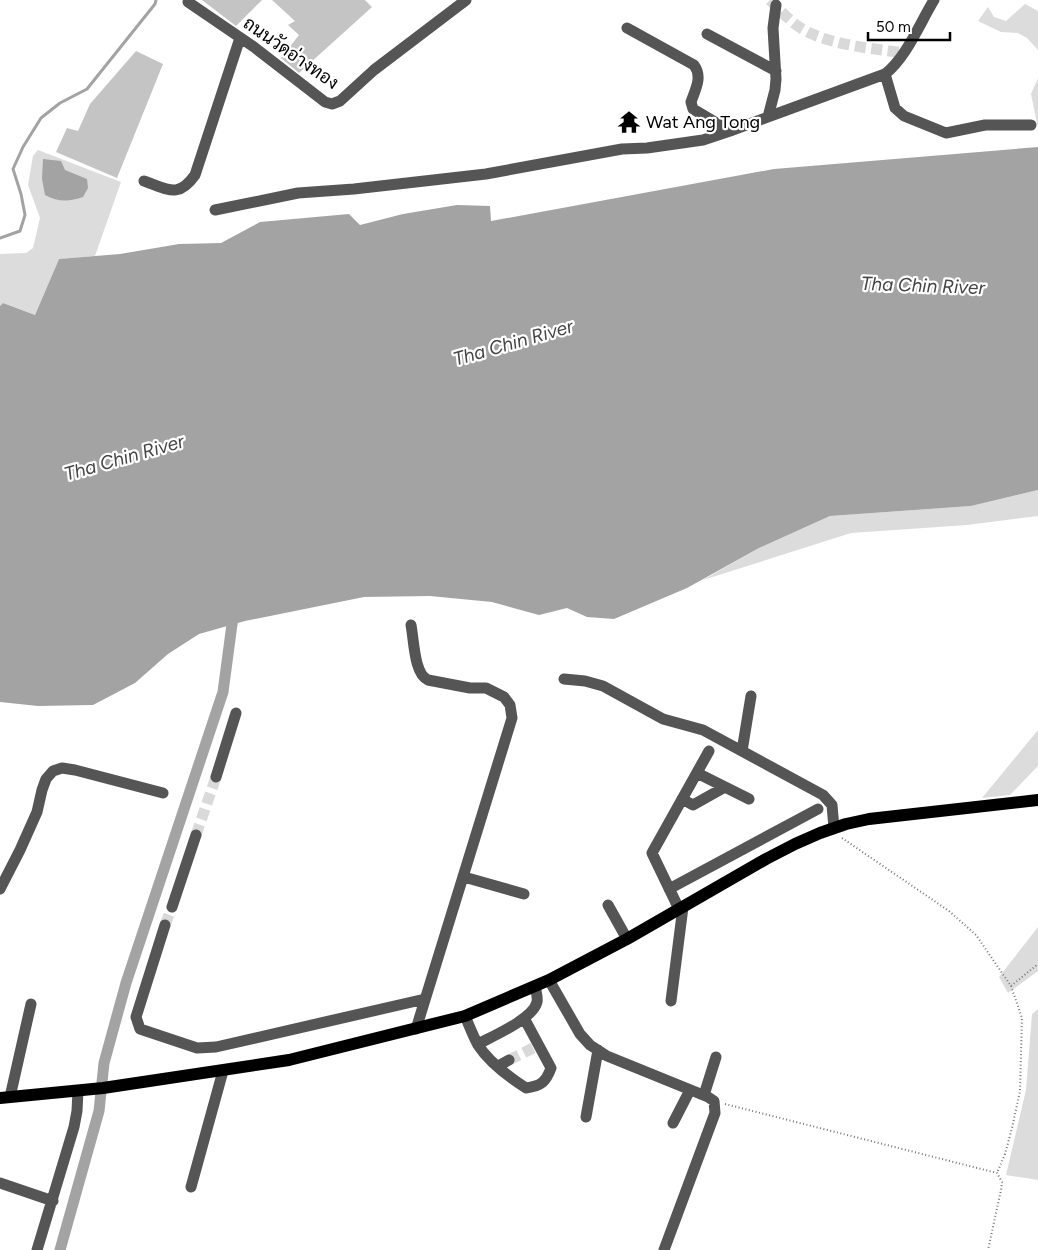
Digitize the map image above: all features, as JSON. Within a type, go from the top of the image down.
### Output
[{"type":"main road","points":[[5,1098],[99,1089],[289,1060],[465,1016],[549,980],[627,939],[766,859],[795,844],[837,827],[869,820],[1038,800]]},
{"type":"street","name":"ถนนวัดอ่างทอง","points":[[188,2],[240,38],[325,102],[332,104],[340,101],[374,70],[466,0]]},
{"type":"street","points":[[215,210],[298,193],[354,189],[486,174],[622,149],[647,148],[703,140],[885,74],[893,68],[904,53],[934,0]]},
{"type":"street","points":[[768,117],[775,90],[776,71],[773,28],[776,5]]},
{"type":"street","points":[[627,28],[694,65],[698,71],[698,80],[691,102],[694,109],[730,131]]},
{"type":"street","points":[[707,34],[776,71]]},
{"type":"street","points":[[144,181],[179,191],[187,186],[195,175],[240,38]]},
{"type":"street","points":[[885,74],[895,108],[904,116],[946,133],[985,125],[1030,125]]},
{"type":"street","points":[[411,625],[418,670],[422,678],[470,688],[486,688],[504,697],[510,705],[512,718],[416,1029]]},
{"type":"street","points":[[564,679],[585,681],[603,686],[663,718],[703,730],[742,751],[823,795],[832,805],[837,827]]},
{"type":"street","points":[[742,751],[752,696]]},
{"type":"street","points":[[216,777],[236,713]]},
{"type":"street","points":[[671,1001],[681,908],[669,889],[652,853],[709,751]]},
{"type":"street","points":[[0,889],[37,812],[46,779],[53,771],[62,768],[75,770],[163,793]]},
{"type":"street","points":[[697,773],[750,799]]},
{"type":"street","points":[[682,799],[692,805],[725,786]]},
{"type":"street","points":[[669,889],[818,810]]},
{"type":"street","points":[[172,907],[196,835]]},
{"type":"street","points":[[464,877],[524,894]]},
{"type":"street","points":[[608,905],[627,939]]},
{"type":"street","points":[[165,925],[136,1017],[140,1029],[197,1048],[216,1047],[426,998]]},
{"type":"street","points":[[549,980],[580,1034],[590,1045],[607,1056],[708,1098]]},
{"type":"street","points":[[478,1044],[532,1012],[537,1001],[535,986]]},
{"type":"street","points":[[5,1098],[32,1004]]},
{"type":"street","points":[[465,1016],[478,1044],[487,1056],[526,1088],[535,1087],[546,1080],[550,1068],[536,1047],[524,1018]]},
{"type":"street","points":[[586,1118],[598,1050]]},
{"type":"street","points":[[664,1250],[714,1113],[708,1098],[716,1057]]},
{"type":"street","points":[[498,1066],[509,1060]]},
{"type":"street","points":[[191,1187],[224,1071]]},
{"type":"street","points":[[37,1250],[74,1127],[78,1111],[78,1090]]},
{"type":"street","points":[[673,1123],[690,1090]]},
{"type":"street","points":[[0,1183],[53,1201]]},
{"type":"path","points":[[837,827],[949,911],[976,935],[1011,986],[1022,1018],[1020,1091],[1005,1154],[997,1173]]},
{"type":"path","points":[[1011,986],[1038,964]]},
{"type":"path","points":[[708,1098],[997,1173],[1002,1182],[988,1250]]},
{"type":"shaded area","points":[[1025,4],[1038,11],[1038,50],[1027,38],[1018,33],[1001,32],[978,21],[988,7],[994,17],[1006,21]]},
{"type":"shaded area","points":[[1038,78],[1038,128],[1031,94]]},
{"type":"shaded area","points":[[38,150],[121,182],[95,256],[59,259],[35,315],[3,303],[0,306],[0,254],[26,253],[33,248],[40,218],[28,185],[33,156]]},
{"type":"shaded area","points":[[1038,490],[1038,516],[967,525],[851,533],[703,580],[759,548],[830,516],[971,506]]},
{"type":"shaded area","points":[[1038,730],[1038,766],[1010,795],[982,798]]},
{"type":"shaded area","points":[[1038,927],[1038,971],[1008,993],[999,977]]},
{"type":"shaded area","points":[[1038,1009],[1038,1180],[1006,1175],[1026,1090],[1032,1014]]},
{"type":"water","name":"Tha Chin River","points":[[1038,147],[1038,490],[971,506],[830,516],[759,548],[687,588],[614,619],[587,617],[567,608],[539,615],[492,602],[430,596],[364,597],[245,621],[199,634],[168,654],[135,683],[93,705],[38,706],[0,702],[0,306],[3,303],[35,315],[59,259],[120,254],[179,244],[221,243],[260,222],[349,214],[360,225],[403,214],[457,205],[490,206],[491,221],[774,169]]},
{"type":"water","points":[[43,159],[61,161],[65,170],[87,179],[88,188],[83,197],[64,200],[54,199],[45,195],[42,179]]},
{"type":"building","points":[[202,0],[262,0],[236,26]]},
{"type":"building","points":[[272,0],[365,0],[372,7],[299,73],[281,58],[299,35],[288,25],[295,21]]},
{"type":"building","points":[[136,51],[163,64],[117,178],[56,152],[67,128],[78,131],[90,104]]},
{"type":"waterway","points":[[0,238],[20,231],[25,215],[13,169],[23,147],[41,118],[60,103],[87,89],[155,4],[156,0]]},
{"type":"waterway","points":[[60,1250],[99,1111],[104,1063],[126,983],[223,692],[234,609]]},
{"type":"tunnel","points":[[770,0],[795,24],[819,37],[862,47],[904,53]]},
{"type":"tunnel","points":[[196,835],[216,777]]},
{"type":"tunnel","points":[[165,925],[172,907]]},
{"type":"tunnel","points":[[509,1060],[533,1048]]},
{"type":"place","name":"Wat Ang Tong","points":[[629,122]]}]
